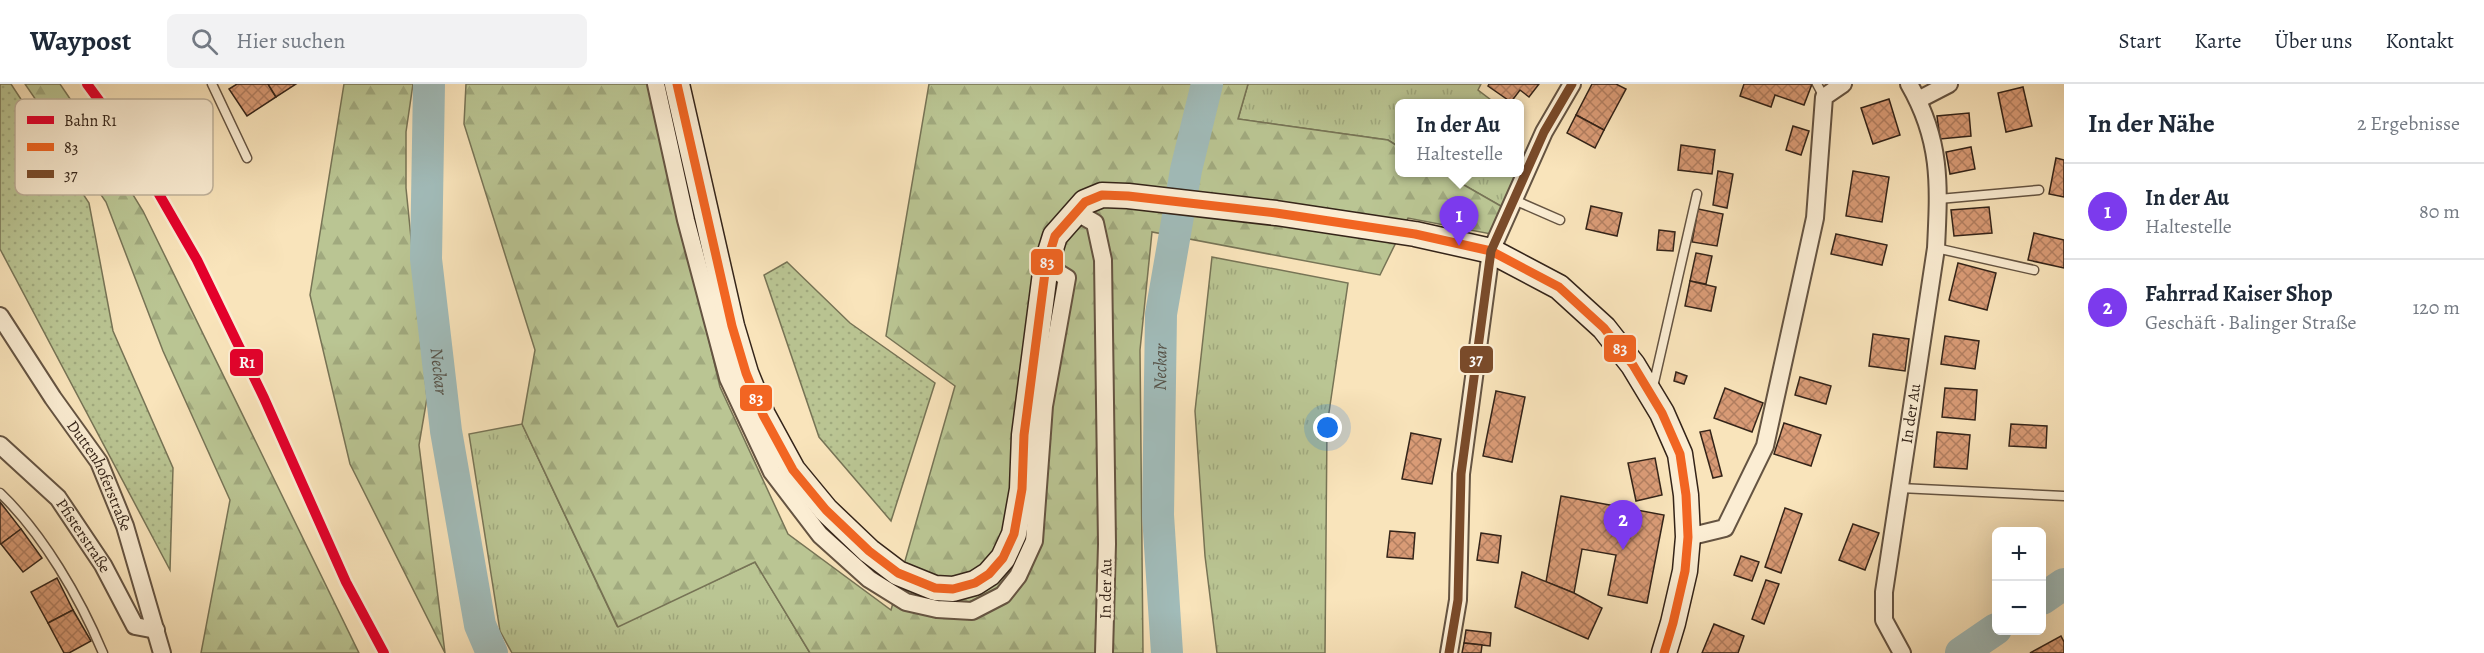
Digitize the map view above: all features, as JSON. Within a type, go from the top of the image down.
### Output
[{"type":"main road","points":[[677,84],[732,326],[746,373],[763,415],[793,470],[826,510],[869,551],[898,573],[935,588],[953,589],[975,583],[989,573],[1003,558],[1014,534],[1022,489],[1024,435],[1046,265],[1055,236],[1085,202],[1102,195],[1128,196],[1276,213],[1415,234],[1491,251],[1559,287],[1604,328],[1651,393],[1680,454],[1686,495],[1688,537],[1685,571],[1664,653]]},
{"type":"street","points":[[656,84],[686,220],[728,378],[772,472],[820,535],[869,579],[906,602],[937,609],[972,610],[1003,595],[1018,576],[1034,541],[1044,406],[1067,278],[1046,265]]},
{"type":"street","points":[[1449,653],[1458,600],[1461,474],[1491,251],[1544,132],[1572,84]]},
{"type":"street","points":[[1688,537],[1725,528],[1765,446],[1815,218],[1821,91],[1843,84]]},
{"type":"street","name":"In der Au","points":[[1900,649],[1884,620],[1884,592],[1936,248],[1939,199],[1937,156],[1918,100],[1909,84]]},
{"type":"street","points":[[1918,100],[1949,84]]},
{"type":"street","name":"In der Au","points":[[1076,212],[1095,223],[1103,260],[1107,544],[1104,653]]},
{"type":"street","name":"Duttenhoferstraße","points":[[0,316],[53,398],[99,462],[125,526],[162,653]]},
{"type":"street","name":"Pfisterstraße","points":[[0,445],[58,498],[103,565],[135,626],[156,630]]},
{"type":"lane","points":[[212,84],[247,158]]},
{"type":"lane","points":[[1939,199],[2038,190]]},
{"type":"lane","points":[[1651,393],[1697,194]]},
{"type":"lane","points":[[1514,200],[1560,220]]},
{"type":"lane","points":[[1936,248],[2034,270]]},
{"type":"lane","points":[[1900,488],[2064,496]]},
{"type":"lane","points":[[0,493],[48,550],[93,630],[103,653]]},
{"type":"green space","points":[[0,84],[11,84],[21,99],[15,99],[15,195],[84,195],[89,203],[113,331],[173,468],[170,570],[0,249]]},
{"type":"green space","points":[[25,84],[60,84],[70,99],[35,99]]},
{"type":"green space","points":[[344,84],[413,84],[406,132],[406,188],[427,398],[419,445],[445,653],[350,464],[310,295]]},
{"type":"green space","points":[[466,84],[648,84],[720,387],[788,534],[891,610],[955,386],[886,336],[929,84],[1248,84],[1238,119],[1388,140],[1395,144],[1395,177],[1450,177],[1506,209],[1491,234],[1408,218],[1380,275],[1152,232],[1140,350],[1143,653],[810,653],[755,562],[618,627],[522,424],[535,350],[464,124]]},
{"type":"green space","points":[[1248,84],[1481,84],[1478,90],[1490,99],[1395,99],[1395,144],[1388,140],[1238,119]]},
{"type":"green space","points":[[1450,177],[1514,177],[1506,209]]},
{"type":"green space","points":[[101,195],[133,195],[143,211],[359,653],[201,653],[230,500],[163,351],[106,202]]},
{"type":"green space","points":[[1212,257],[1348,283],[1327,426],[1325,653],[1217,653],[1205,556],[1195,411]]},
{"type":"green space","points":[[787,262],[850,323],[935,383],[891,521],[819,437],[764,275]]},
{"type":"green space","points":[[522,424],[617,626],[755,562],[810,653],[512,653],[500,631],[469,434]]},
{"type":"building","points":[[237,84],[268,84],[276,97],[247,116],[229,89]]},
{"type":"building","points":[[268,84],[296,84],[276,97]]},
{"type":"building","points":[[1489,84],[1539,84],[1529,97],[1520,90],[1513,99],[1507,99],[1488,86]]},
{"type":"building","points":[[1592,84],[1616,84],[1626,89],[1604,130],[1576,115]]},
{"type":"building","points":[[1744,84],[1812,84],[1804,105],[1775,95],[1771,107],[1740,96]]},
{"type":"building","points":[[2023,87],[2032,126],[2006,132],[1998,93]]},
{"type":"building","points":[[1889,99],[1900,135],[1873,144],[1861,108]]},
{"type":"building","points":[[1969,113],[1971,136],[1940,139],[1937,116]]},
{"type":"building","points":[[1576,115],[1604,130],[1595,148],[1567,133]]},
{"type":"building","points":[[1793,126],[1809,131],[1801,155],[1786,150]]},
{"type":"building","points":[[1681,145],[1715,150],[1712,174],[1678,170]]},
{"type":"building","points":[[1971,147],[1975,169],[1950,174],[1946,152]]},
{"type":"building","points":[[2056,158],[2064,160],[2064,197],[2049,194]]},
{"type":"building","points":[[1718,171],[1733,174],[1727,208],[1713,205]]},
{"type":"building","points":[[1853,171],[1889,177],[1882,222],[1846,216]]},
{"type":"building","points":[[1591,206],[1622,213],[1617,236],[1586,229]]},
{"type":"building","points":[[1989,207],[1992,233],[1954,236],[1951,210]]},
{"type":"building","points":[[1698,209],[1723,214],[1717,246],[1692,242]]},
{"type":"building","points":[[1659,230],[1675,232],[1673,251],[1657,250]]},
{"type":"building","points":[[2034,233],[2064,240],[2064,268],[2028,260]]},
{"type":"building","points":[[1836,234],[1887,245],[1882,265],[1831,254]]},
{"type":"building","points":[[1696,253],[1712,256],[1706,284],[1690,281]]},
{"type":"building","points":[[1958,263],[1996,273],[1987,310],[1949,300]]},
{"type":"building","points":[[1690,281],[1716,287],[1711,311],[1685,306]]},
{"type":"building","points":[[1873,334],[1909,339],[1905,371],[1869,366]]},
{"type":"building","points":[[1945,336],[1979,341],[1975,369],[1941,364]]},
{"type":"building","points":[[1676,372],[1687,376],[1684,384],[1674,381]]},
{"type":"building","points":[[1800,377],[1831,386],[1826,404],[1795,395]]},
{"type":"building","points":[[1725,388],[1763,403],[1752,432],[1714,418]]},
{"type":"building","points":[[1945,388],[1977,390],[1975,420],[1942,417]]},
{"type":"building","points":[[1496,391],[1525,397],[1512,462],[1483,456]]},
{"type":"building","points":[[1784,423],[1821,435],[1811,466],[1774,454]]},
{"type":"building","points":[[2011,424],[2047,426],[2046,448],[2009,446]]},
{"type":"building","points":[[1710,430],[1722,476],[1713,478],[1700,432]]},
{"type":"building","points":[[1937,432],[1970,435],[1967,469],[1934,467]]},
{"type":"building","points":[[1411,433],[1441,439],[1432,484],[1402,479]]},
{"type":"building","points":[[1655,458],[1662,495],[1636,501],[1628,463]]},
{"type":"building","points":[[1561,496],[1664,515],[1647,603],[1608,595],[1616,555],[1582,549],[1574,593],[1546,582]]},
{"type":"building","points":[[0,502],[21,529],[1,544],[0,543]]},
{"type":"building","points":[[1785,508],[1802,514],[1781,573],[1765,567]]},
{"type":"building","points":[[1853,524],[1879,533],[1865,570],[1839,560]]},
{"type":"building","points":[[21,529],[42,558],[23,572],[1,544]]},
{"type":"building","points":[[1390,531],[1415,533],[1413,559],[1387,557]]},
{"type":"building","points":[[1481,533],[1501,536],[1498,563],[1477,560]]},
{"type":"building","points":[[1741,556],[1759,562],[1752,581],[1734,575]]},
{"type":"building","points":[[1522,572],[1574,593],[1602,608],[1588,639],[1515,607]]},
{"type":"building","points":[[57,578],[73,610],[48,623],[31,592]]},
{"type":"building","points":[[1766,580],[1779,584],[1764,624],[1752,619]]},
{"type":"building","points":[[73,610],[91,641],[69,653],[64,653],[48,623]]},
{"type":"building","points":[[1714,624],[1744,636],[1738,653],[1702,653]]},
{"type":"building","points":[[1466,630],[1491,633],[1490,646],[1464,643]]},
{"type":"building","points":[[2061,636],[2064,642],[2064,653],[2030,653]]},
{"type":"building","points":[[1464,643],[1482,645],[1481,653],[1462,653]]},
{"type":"waterway","name":"Neckar","points":[[429,84],[426,259],[446,431],[480,625],[492,653]]},
{"type":"waterway","name":"Neckar","points":[[1167,653],[1158,515],[1161,314],[1186,170],[1207,84]]},
{"type":"waterway","name":"Neckar","points":[[2046,596],[2064,584]]},
{"type":"waterway","name":"Neckar","points":[[1961,653],[1992,632]]},
{"type":"rail line","name":"R1","points":[[87,84],[98,99]]},
{"type":"rail line","name":"R1","points":[[159,195],[197,260],[264,398],[346,582],[384,653]]},
{"type":"transit line","name":"83","points":[[677,84],[732,326],[746,373],[763,415],[793,470],[826,510],[869,551],[898,573],[935,588],[953,589],[975,583],[989,574],[1003,558],[1014,534],[1022,489],[1024,435],[1046,265],[1055,236],[1085,202],[1102,195],[1128,196],[1276,213],[1415,234],[1491,251],[1559,287],[1604,328],[1633,365],[1662,413],[1680,454],[1686,495],[1688,537],[1685,571],[1664,653]]},
{"type":"transit line","name":"37","points":[[1524,177],[1544,132],[1572,84]]},
{"type":"transit line","name":"37","points":[[1449,653],[1458,600],[1461,474],[1491,251],[1524,177]]},
{"type":"place","name":"In der Au","points":[[1459,246]]},
{"type":"place","name":"Fahrrad Kaiser Shop","points":[[1623,550]]}]
